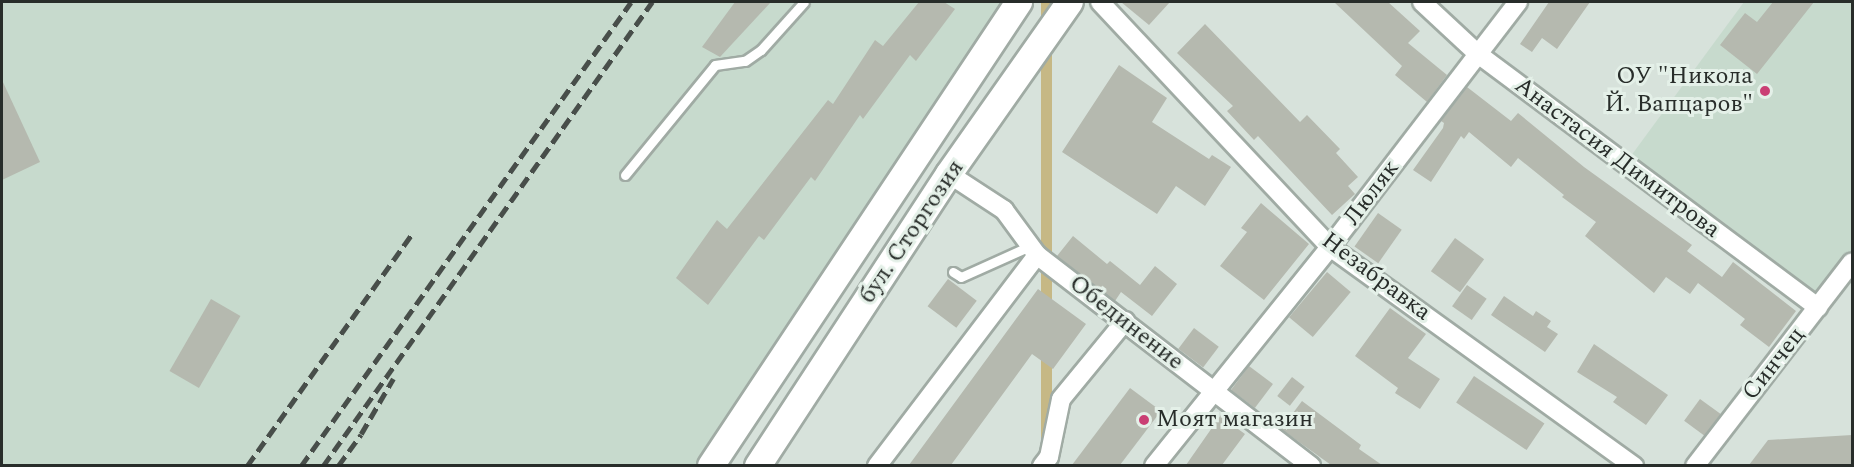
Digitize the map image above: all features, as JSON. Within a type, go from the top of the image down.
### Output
[{"type":"main road","name":"бул. Сторгозия","points":[[711,465],[1019,2]]},
{"type":"main road","name":"бул. Сторгозия","points":[[758,465],[949,174],[1070,2]]},
{"type":"street","name":"Незабравка","points":[[1100,2],[1330,247],[1634,465]]},
{"type":"street","name":"Анастасия Димитрова","points":[[1422,2],[1478,54],[1818,307]]},
{"type":"street","name":"Люляк","points":[[1154,465],[1330,247],[1518,2]]},
{"type":"street","name":"Обединение","points":[[949,174],[1004,210],[1034,251],[1311,465]]},
{"type":"street","points":[[877,465],[1034,251]]},
{"type":"street","name":"Синчец","points":[[1695,465],[1852,262]]},
{"type":"street","points":[[1042,465],[1048,457],[1061,399],[1125,321]]},
{"type":"lane","points":[[625,175],[715,65],[745,61],[761,50],[804,2]]},
{"type":"lane","points":[[953,272],[962,277],[1034,251]]},
{"type":"shaded area","points":[[2,2],[1008,2],[960,69],[695,466],[2,465]]},
{"type":"shaded area","points":[[1041,2],[1052,2],[1052,466],[1041,466]]},
{"type":"shaded area","name":"ОУ \"Никола Й. Вапцаров\"","points":[[1744,2],[1852,2],[1852,262],[1818,307],[1625,164]]},
{"type":"building","points":[[735,2],[771,2],[720,57],[702,47]]},
{"type":"building","points":[[919,2],[944,2],[955,9],[916,61],[910,55],[863,119],[860,115],[815,181],[811,177],[764,240],[759,236],[708,305],[676,278],[717,220],[727,229],[828,100],[833,104],[875,40],[883,46]]},
{"type":"building","points":[[1121,2],[1170,2],[1149,25]]},
{"type":"building","points":[[1334,2],[1388,2],[1420,31],[1408,43],[1447,75],[1427,102],[1395,75],[1402,66]]},
{"type":"building","points":[[1549,2],[1590,2],[1557,49],[1542,38],[1532,52],[1520,44]]},
{"type":"building","points":[[1773,2],[1814,2],[1757,74],[1720,45],[1745,13],[1757,22]]},
{"type":"building","points":[[1205,24],[1300,122],[1307,115],[1340,149],[1336,153],[1358,177],[1348,186],[1355,194],[1332,215],[1258,136],[1254,140],[1227,111],[1233,106],[1177,53]]},
{"type":"building","points":[[1119,65],[1167,98],[1152,122],[1209,159],[1212,155],[1231,167],[1205,206],[1176,186],[1157,214],[1062,152]]},
{"type":"building","points":[[2,80],[40,162],[2,180]]},
{"type":"building","points":[[1467,87],[1511,121],[1518,113],[1584,167],[1692,245],[1687,251],[1722,277],[1733,262],[1796,311],[1769,347],[1740,325],[1745,319],[1698,283],[1690,294],[1666,277],[1654,293],[1585,236],[1596,222],[1562,197],[1564,195],[1518,158],[1511,167],[1469,132],[1464,139],[1461,136],[1431,182],[1413,170],[1443,128],[1444,123],[1441,121]]},
{"type":"building","points":[[1261,203],[1309,244],[1264,300],[1220,266],[1247,232],[1241,228]]},
{"type":"building","points":[[1378,213],[1402,230],[1378,263],[1354,247]]},
{"type":"building","points":[[1073,236],[1107,264],[1110,261],[1140,285],[1155,266],[1177,284],[1152,316],[1121,292],[1115,301],[1057,256]]},
{"type":"building","points":[[1455,238],[1484,259],[1460,292],[1431,271]]},
{"type":"building","points":[[1327,272],[1351,292],[1313,337],[1289,317]]},
{"type":"building","points":[[948,279],[977,301],[956,328],[928,306]]},
{"type":"building","points":[[1467,285],[1487,299],[1472,320],[1452,306]]},
{"type":"building","points":[[1038,289],[1086,324],[1053,369],[1032,354],[951,465],[909,465]]},
{"type":"building","points":[[1504,296],[1533,316],[1536,311],[1551,321],[1547,327],[1558,334],[1545,352],[1491,315]]},
{"type":"building","points":[[211,299],[240,316],[199,388],[170,371]]},
{"type":"building","points":[[1390,308],[1426,334],[1408,358],[1440,379],[1420,409],[1395,393],[1398,388],[1355,356]]},
{"type":"building","points":[[1194,328],[1219,347],[1203,367],[1178,349]]},
{"type":"building","points":[[1594,344],[1668,395],[1646,425],[1613,402],[1617,397],[1577,372]]},
{"type":"building","points":[[1249,366],[1273,384],[1255,408],[1231,390]]},
{"type":"building","points":[[1474,376],[1544,424],[1527,450],[1456,403]]},
{"type":"building","points":[[1292,377],[1305,387],[1290,406],[1277,396]]},
{"type":"building","points":[[1130,388],[1161,411],[1120,465],[1072,465]]},
{"type":"building","points":[[1700,399],[1721,414],[1705,436],[1684,421]]},
{"type":"building","points":[[1302,401],[1361,445],[1359,449],[1382,465],[1331,465],[1281,429]]},
{"type":"building","points":[[1223,412],[1241,426],[1238,429],[1245,434],[1222,465],[1186,465]]},
{"type":"building","points":[[1852,435],[1852,465],[1749,465],[1768,440]]},
{"type":"railway","points":[[301,466],[631,2]]},
{"type":"railway","points":[[323,466],[652,2]]},
{"type":"railway","points":[[247,466],[411,235]]},
{"type":"railway","points":[[338,466],[361,434],[393,379]]},
{"type":"place","name":"ОУ \"Никола Й. Вапцаров\"","points":[[1765,91]]},
{"type":"place","name":"Моят магазин","points":[[1144,420]]}]
